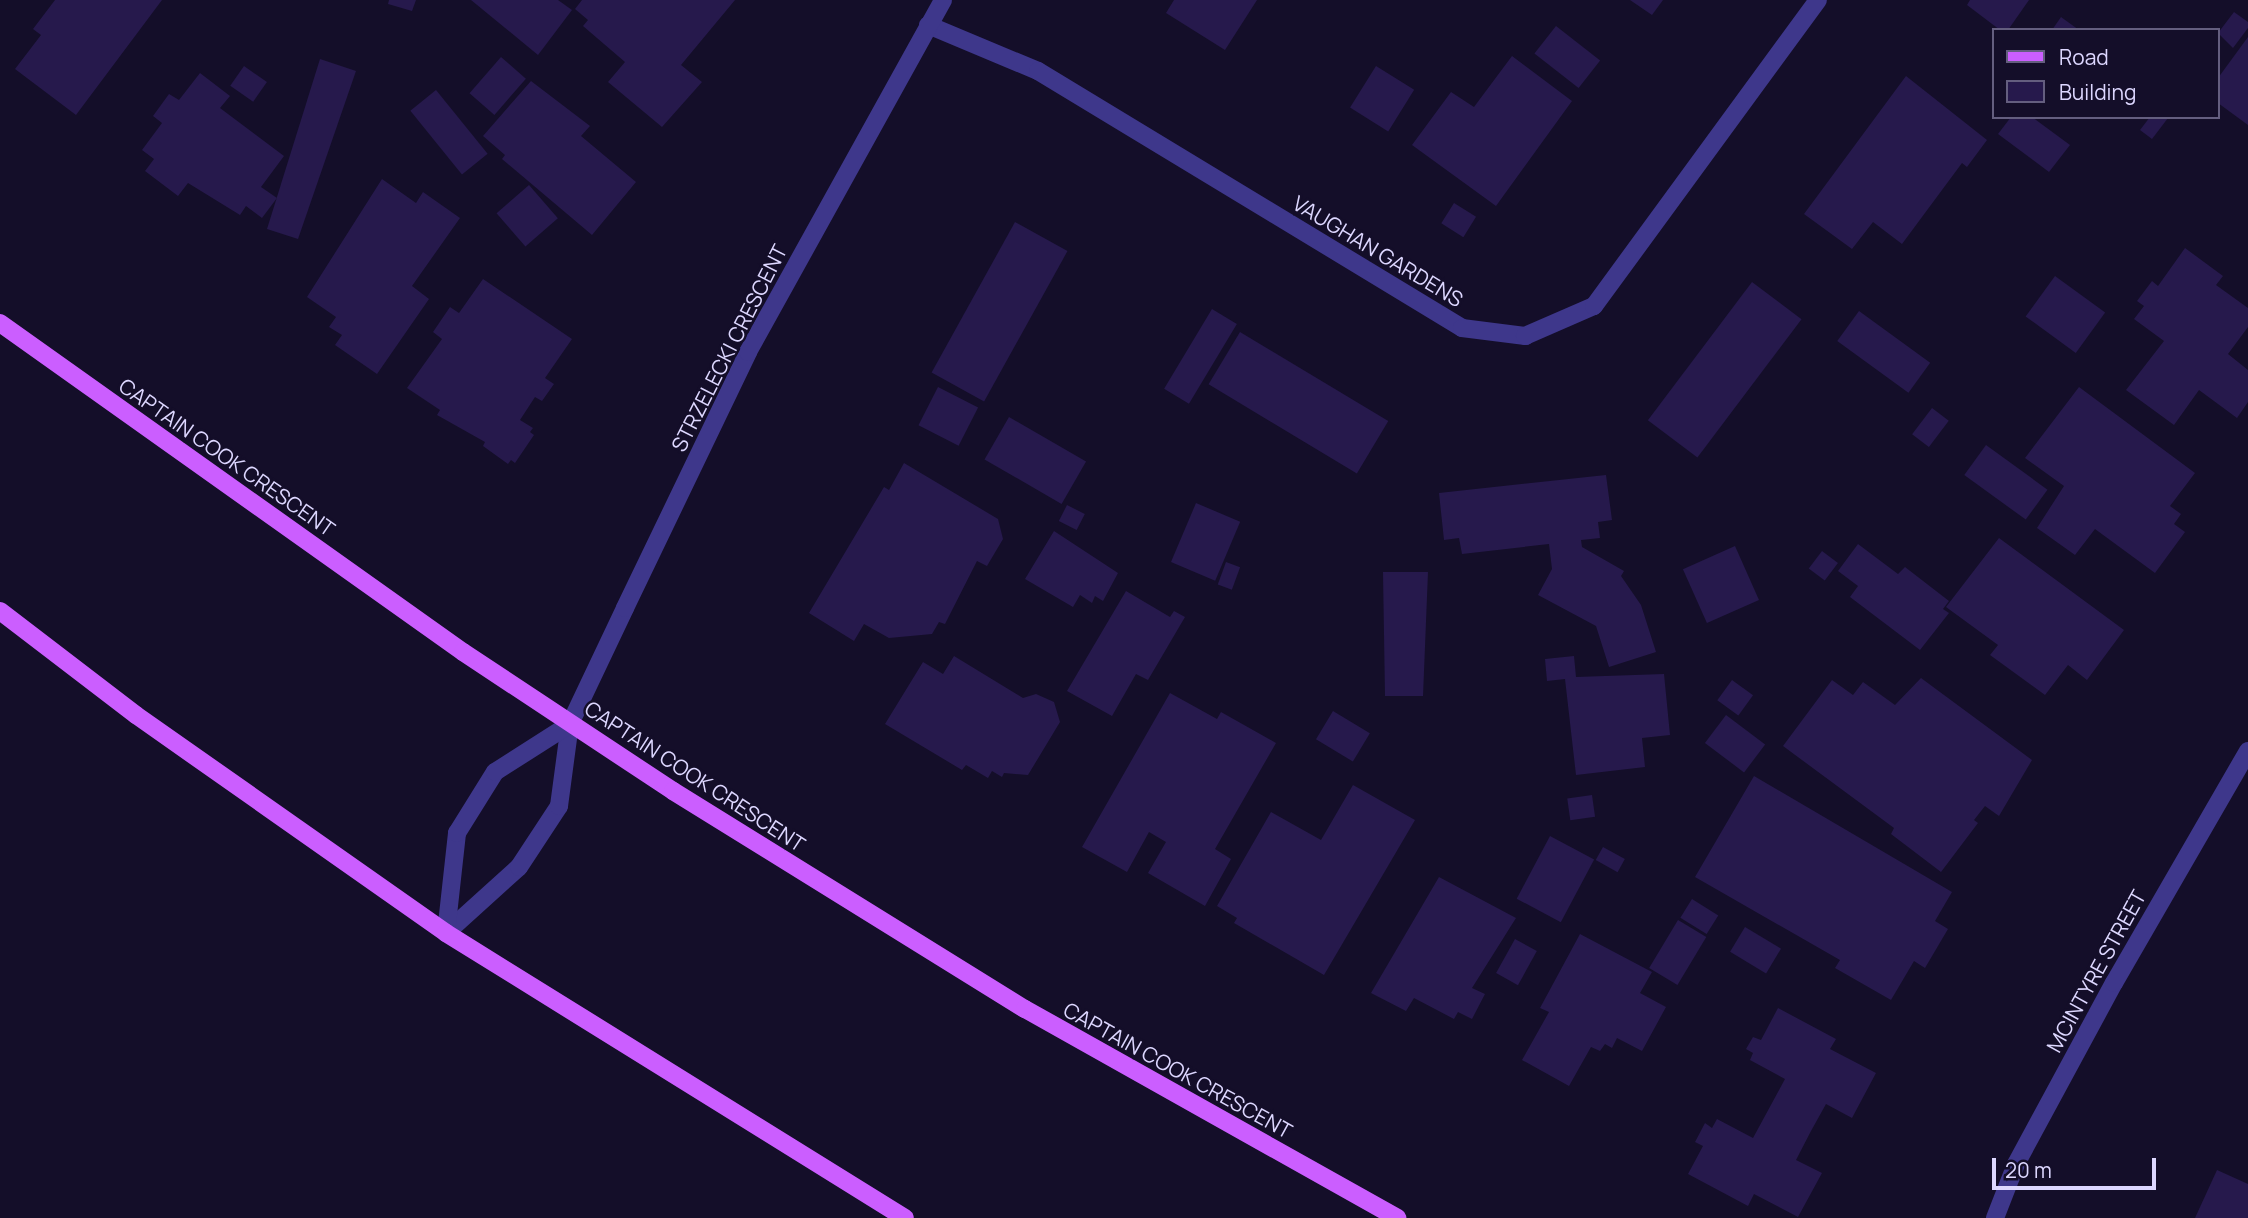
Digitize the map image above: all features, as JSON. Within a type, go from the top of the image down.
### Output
[{"type":"main road","name":"CAPTAIN COOK CRESCENT","points":[[0,323],[570,724],[1025,1009],[1397,1218]]},
{"type":"main road","points":[[0,611],[136,715],[446,933],[905,1218]]},
{"type":"street","name":"STRZELECKI CRESCENT","points":[[446,933],[519,867],[559,806],[570,724],[748,352],[943,0]]},
{"type":"street","name":"VAUGHAN GARDENS","points":[[928,24],[1038,71],[1462,328],[1525,336],[1594,306],[1818,0]]},
{"type":"street","points":[[446,933],[457,833],[495,772],[570,724]]},
{"type":"street","name":"MCINTYRE STREET","points":[[1994,1218],[2016,1164],[2113,983],[2248,751]]},
{"type":"building","points":[[55,0],[162,0],[76,115],[15,69],[41,35],[33,29]]},
{"type":"building","points":[[389,0],[416,0],[412,11],[388,4]]},
{"type":"building","points":[[471,0],[558,0],[572,10],[538,55]]},
{"type":"building","points":[[582,0],[735,0],[681,65],[702,82],[662,127],[608,82],[625,62],[583,26],[588,20],[575,9]]},
{"type":"building","points":[[1174,0],[1257,0],[1225,50],[1166,13]]},
{"type":"building","points":[[1630,0],[1663,0],[1652,15]]},
{"type":"building","points":[[1970,0],[2029,0],[2009,28],[1997,28],[1967,5]]},
{"type":"building","points":[[2234,12],[2248,22],[2248,28],[2233,48],[2220,35],[2220,30]]},
{"type":"building","points":[[2061,17],[2076,28],[2053,28]]},
{"type":"building","points":[[1556,26],[1600,60],[1579,88],[1534,54]]},
{"type":"building","points":[[2248,37],[2248,125],[2220,104],[2220,75]]},
{"type":"building","points":[[1512,56],[1572,101],[1496,206],[1412,145],[1451,92],[1474,107]]},
{"type":"building","points":[[501,57],[526,79],[494,115],[470,93]]},
{"type":"building","points":[[320,59],[356,71],[298,239],[267,229]]},
{"type":"building","points":[[244,66],[267,82],[253,102],[230,86]]},
{"type":"building","points":[[1376,66],[1414,90],[1388,131],[1350,108]]},
{"type":"building","points":[[200,73],[230,96],[220,108],[284,156],[261,187],[277,198],[262,218],[246,206],[240,215],[188,183],[178,196],[145,171],[154,159],[142,150],[162,123],[153,116],[169,94],[179,100]]},
{"type":"building","points":[[1906,76],[1987,140],[1967,167],[1962,163],[1902,244],[1873,222],[1852,249],[1804,214]]},
{"type":"building","points":[[531,81],[590,126],[581,136],[636,182],[592,235],[502,159],[505,155],[483,136]]},
{"type":"building","points":[[436,90],[488,154],[462,174],[410,111]]},
{"type":"building","points":[[2009,119],[2035,119],[2070,145],[2049,172],[1998,134]]},
{"type":"building","points":[[2148,119],[2167,119],[2152,139],[2140,130]]},
{"type":"building","points":[[382,179],[416,203],[423,192],[460,218],[412,286],[429,299],[377,374],[335,345],[342,335],[329,327],[336,317],[307,297]]},
{"type":"building","points":[[529,185],[558,218],[525,246],[497,213]]},
{"type":"building","points":[[1454,203],[1476,217],[1463,237],[1441,223]]},
{"type":"building","points":[[1015,222],[1067,251],[984,402],[932,372]]},
{"type":"building","points":[[2185,248],[2223,276],[2216,285],[2248,308],[2248,327],[2228,354],[2248,370],[2248,402],[2237,418],[2199,390],[2174,425],[2126,390],[2164,341],[2134,319],[2144,306],[2137,301],[2152,281],[2158,286]]},
{"type":"building","points":[[2055,276],[2105,312],[2076,353],[2026,316]]},
{"type":"building","points":[[483,279],[572,339],[545,378],[554,384],[542,401],[535,397],[520,420],[533,428],[530,432],[534,435],[515,463],[511,460],[508,464],[483,446],[485,442],[437,415],[440,410],[407,388],[442,339],[433,332],[450,307],[459,313]]},
{"type":"building","points":[[1752,282],[1802,319],[1697,457],[1648,420]]},
{"type":"building","points":[[1212,309],[1237,324],[1189,404],[1164,389]]},
{"type":"building","points":[[1859,311],[1930,363],[1908,393],[1837,341]]},
{"type":"building","points":[[1240,332],[1388,421],[1357,473],[1209,384]]},
{"type":"building","points":[[938,387],[978,407],[959,446],[918,425]]},
{"type":"building","points":[[2079,387],[2195,473],[2170,506],[2181,514],[2174,524],[2185,532],[2155,573],[2095,529],[2075,555],[2037,528],[2064,486],[2025,458]]},
{"type":"building","points":[[1932,408],[1949,421],[1929,447],[1912,434]]},
{"type":"building","points":[[1009,417],[1086,462],[1062,504],[984,459]]},
{"type":"building","points":[[1986,445],[2047,490],[2026,520],[1964,475]]},
{"type":"building","points":[[904,463],[998,519],[1003,539],[987,566],[977,561],[945,624],[939,622],[932,634],[889,638],[864,624],[854,641],[809,613],[884,487],[889,490]]},
{"type":"building","points":[[1606,475],[1612,520],[1598,522],[1600,538],[1581,540],[1582,547],[1624,571],[1621,576],[1641,605],[1656,652],[1609,667],[1596,626],[1538,595],[1552,569],[1549,544],[1462,554],[1459,538],[1444,540],[1439,493]]},
{"type":"building","points":[[1196,503],[1240,522],[1215,581],[1171,562]]},
{"type":"building","points":[[1067,505],[1085,514],[1077,530],[1059,521]]},
{"type":"building","points":[[1054,531],[1118,573],[1103,601],[1095,596],[1092,603],[1080,595],[1073,607],[1025,579]]},
{"type":"building","points":[[1999,538],[2124,630],[2087,680],[2068,665],[2045,695],[1990,655],[1998,645],[1946,607]]},
{"type":"building","points":[[1858,544],[1898,574],[1905,567],[1949,601],[1943,609],[1949,613],[1920,650],[1850,597],[1858,586],[1838,571]]},
{"type":"building","points":[[1735,546],[1759,600],[1707,623],[1683,569]]},
{"type":"building","points":[[1822,551],[1838,563],[1825,581],[1809,569]]},
{"type":"building","points":[[1226,562],[1240,567],[1232,590],[1218,585]]},
{"type":"building","points":[[1383,572],[1428,572],[1423,696],[1385,696]]},
{"type":"building","points":[[1126,591],[1170,617],[1174,611],[1185,617],[1148,680],[1136,674],[1112,716],[1067,691]]},
{"type":"building","points":[[954,656],[1023,698],[1036,694],[1054,702],[1060,722],[1028,775],[1004,773],[1002,777],[992,771],[988,778],[966,765],[962,770],[885,724],[923,662],[943,674]]},
{"type":"building","points":[[1574,656],[1576,677],[1664,674],[1670,735],[1642,738],[1645,767],[1576,775],[1565,679],[1547,681],[1545,659]]},
{"type":"building","points":[[1921,678],[2032,760],[1999,816],[1985,806],[1974,820],[1978,823],[1941,872],[1891,834],[1894,828],[1783,746],[1832,680],[1853,695],[1863,682],[1895,705]]},
{"type":"building","points":[[1732,680],[1753,695],[1738,716],[1717,700]]},
{"type":"building","points":[[1170,693],[1217,719],[1221,712],[1276,743],[1215,849],[1231,859],[1205,906],[1148,873],[1166,842],[1149,832],[1127,872],[1082,847]]},
{"type":"building","points":[[1333,711],[1370,733],[1353,761],[1316,739]]},
{"type":"building","points":[[1726,715],[1765,744],[1744,772],[1705,743]]},
{"type":"building","points":[[1754,776],[1952,892],[1935,921],[1948,929],[1925,968],[1914,961],[1891,1000],[1835,968],[1840,960],[1695,877]]},
{"type":"building","points":[[1353,785],[1415,820],[1324,975],[1234,923],[1237,918],[1217,906],[1271,812],[1321,840]]},
{"type":"building","points":[[1592,795],[1595,817],[1570,820],[1567,798]]},
{"type":"building","points":[[1550,836],[1594,859],[1561,922],[1517,899]]},
{"type":"building","points":[[1603,847],[1625,859],[1618,872],[1596,860]]},
{"type":"building","points":[[1439,877],[1516,918],[1472,988],[1485,994],[1472,1019],[1458,1012],[1454,1019],[1414,998],[1406,1011],[1371,993]]},
{"type":"building","points":[[1692,899],[1718,915],[1707,934],[1680,918]]},
{"type":"building","points":[[1678,920],[1706,937],[1677,985],[1649,968]]},
{"type":"building","points":[[1745,927],[1781,949],[1766,973],[1730,952]]},
{"type":"building","points":[[1580,934],[1652,972],[1640,993],[1666,1007],[1642,1051],[1617,1038],[1612,1048],[1605,1044],[1600,1051],[1591,1047],[1569,1086],[1522,1060],[1549,1012],[1540,1008]]},
{"type":"building","points":[[1515,939],[1537,951],[1518,985],[1496,973]]},
{"type":"building","points":[[1778,1008],[1836,1039],[1830,1049],[1876,1073],[1852,1118],[1826,1104],[1811,1131],[1796,1160],[1822,1173],[1798,1217],[1754,1194],[1748,1206],[1688,1174],[1703,1146],[1695,1142],[1705,1123],[1712,1128],[1717,1119],[1753,1138],[1785,1079],[1750,1060],[1753,1053],[1746,1049],[1753,1037],[1761,1040]]},
{"type":"building","points":[[2217,1170],[2248,1184],[2248,1218],[2195,1218]]}]
